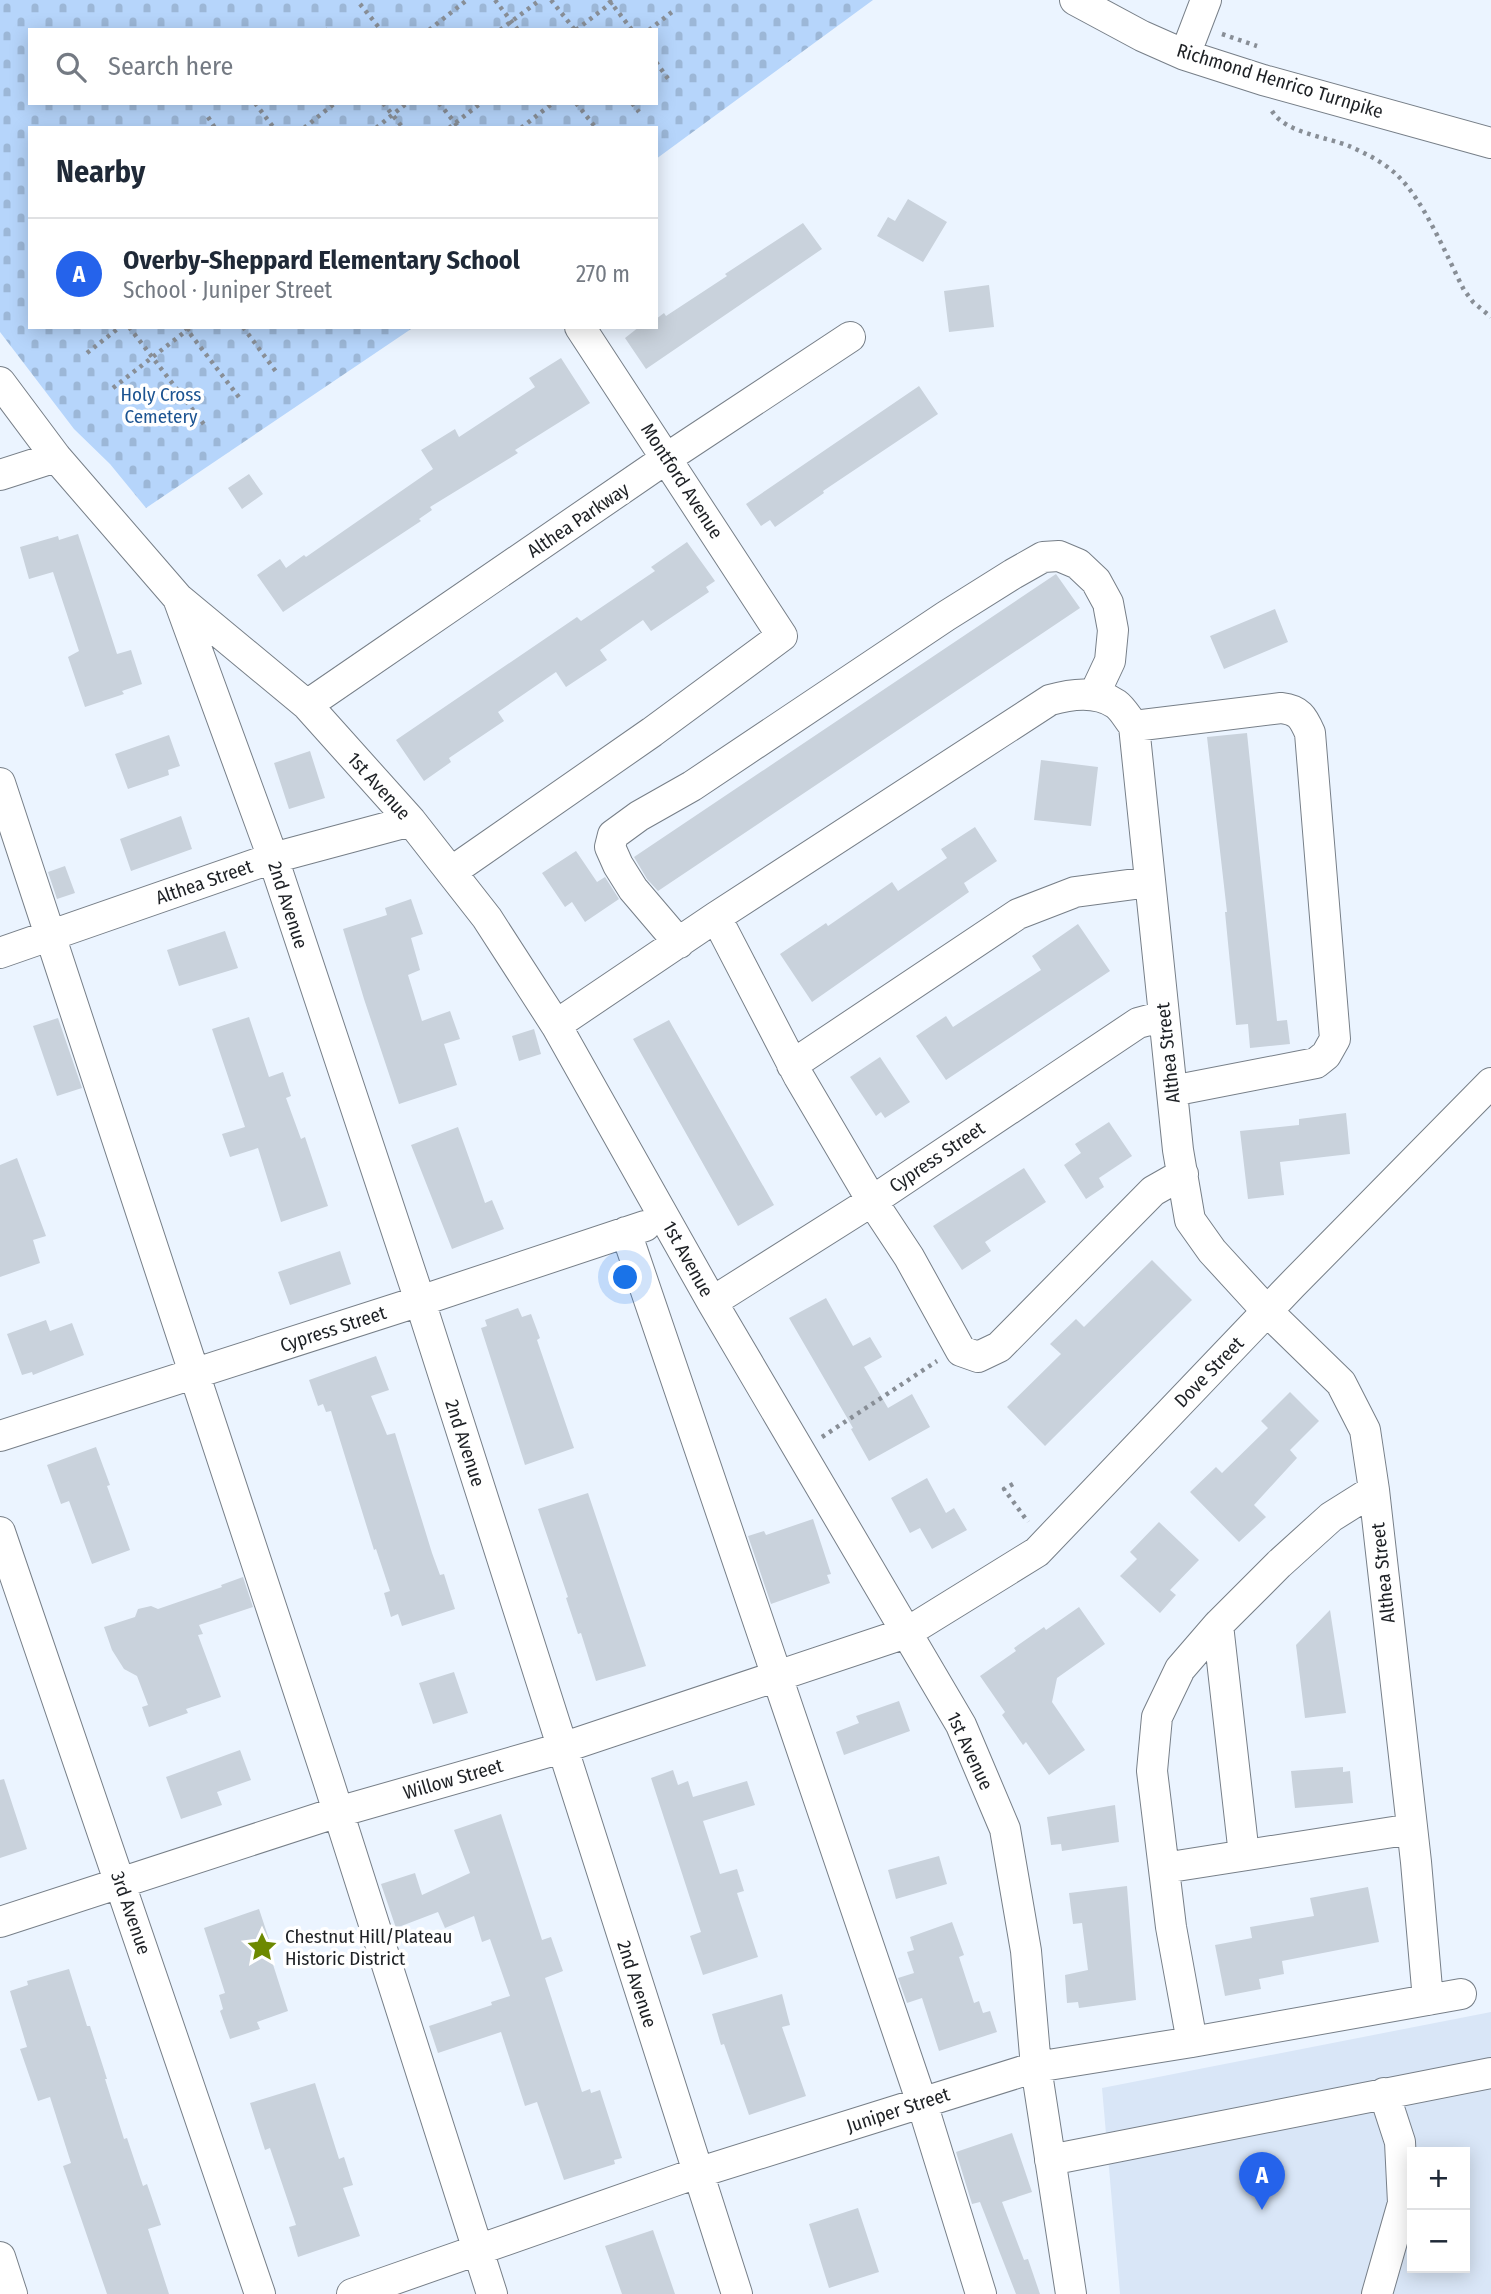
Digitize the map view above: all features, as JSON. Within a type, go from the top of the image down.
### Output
[{"type":"street","name":"Richmond Henrico Turnpike","points":[[1075,0],[1142,36],[1185,55],[1491,144]]},
{"type":"street","points":[[1185,55],[1200,13]]},
{"type":"street","name":"Montford Avenue","points":[[451,872],[642,740],[782,636],[581,329]]},
{"type":"street","name":"Althea Parkway","points":[[307,705],[667,458],[850,337]]},
{"type":"street","name":"1st Avenue","points":[[0,382],[56,457],[178,598],[307,705],[411,821],[487,918],[556,1025],[712,1302],[961,1725],[1004,1829],[1026,1951],[1036,2067],[1071,2294]]},
{"type":"street","points":[[0,475],[56,457]]},
{"type":"street","points":[[679,943],[633,889],[618,865],[610,847],[613,835],[639,816],[692,786],[946,616],[1044,557],[1059,556],[1078,564],[1096,581],[1108,603],[1113,629],[1110,661],[1094,695]]},
{"type":"street","name":"2nd Avenue","points":[[178,598],[273,858],[420,1301],[696,2174],[737,2294]]},
{"type":"street","points":[[556,1025],[1050,700],[1069,694],[1094,695],[1116,704],[1134,726],[1281,708],[1294,710],[1304,720],[1310,733],[1335,1039],[1326,1055],[1316,1063],[1172,1091]]},
{"type":"street","name":"Althea Street","points":[[1134,726],[1172,1091],[1190,1220],[1212,1251],[1267,1311],[1341,1383],[1365,1430],[1412,1829],[1428,2000]]},
{"type":"street","points":[[0,783],[338,1812],[492,2294]]},
{"type":"street","name":"Althea Street","points":[[0,953],[273,858],[411,821]]},
{"type":"street","points":[[792,1065],[1018,914],[1075,892],[1150,882]]},
{"type":"street","points":[[716,918],[792,1065],[909,1257],[961,1351],[978,1356],[999,1347],[1153,1191],[1182,1174]]},
{"type":"street","name":"Cypress Street","points":[[712,1302],[872,1200],[1138,1023],[1164,1016]]},
{"type":"street","name":"Dove Street","points":[[906,1633],[1045,1545],[1267,1311],[1491,1083]]},
{"type":"street","name":"Cypress Street","points":[[0,1436],[666,1219]]},
{"type":"street","points":[[626,1232],[922,2103],[981,2294]]},
{"type":"street","points":[[1192,2042],[1171,1927],[1152,1771],[1157,1717],[1180,1668],[1218,1625],[1331,1517],[1374,1490]]},
{"type":"street","name":"3rd Avenue","points":[[0,1532],[260,2294]]},
{"type":"street","points":[[1218,1625],[1244,1856]]},
{"type":"street","name":"Willow Street","points":[[0,1922],[338,1812],[562,1748],[906,1633]]},
{"type":"street","points":[[1164,1868],[1412,1829]]},
{"type":"street","name":"Juniper Street","points":[[352,2294],[696,2174],[1036,2067],[1461,1994]]},
{"type":"street","points":[[1050,2160],[1491,2073]]},
{"type":"street","points":[[1377,2294],[1403,2203],[1400,2142],[1384,2093]]},
{"type":"street","points":[[0,2257],[12,2294]]},
{"type":"path","points":[[432,28],[467,0]]},
{"type":"path","points":[[495,0],[516,28]]},
{"type":"path","points":[[502,28],[540,0]]},
{"type":"path","points":[[551,0],[574,28]]},
{"type":"path","points":[[578,28],[612,1],[631,28]]},
{"type":"path","points":[[360,4],[379,28]]},
{"type":"path","points":[[652,28],[672,12]]},
{"type":"path","points":[[1200,13],[1256,45],[1261,52],[1269,108],[1279,120],[1370,156],[1395,173],[1414,197],[1464,290],[1473,302],[1491,317]]},
{"type":"path","points":[[658,65],[669,80]]},
{"type":"path","points":[[257,105],[272,126]]},
{"type":"path","points":[[306,126],[333,105]]},
{"type":"path","points":[[384,105],[401,126]]},
{"type":"path","points":[[378,126],[404,105]]},
{"type":"path","points":[[441,105],[457,126],[479,105]]},
{"type":"path","points":[[524,126],[550,105]]},
{"type":"path","points":[[578,105],[594,126]]},
{"type":"path","points":[[634,105],[639,112]]},
{"type":"path","points":[[208,117],[214,126]]},
{"type":"path","points":[[87,353],[117,329]]},
{"type":"path","points":[[131,329],[206,427]]},
{"type":"path","points":[[113,388],[187,329]]},
{"type":"path","points":[[189,329],[241,400]]},
{"type":"path","points":[[244,329],[277,373]]},
{"type":"path","points":[[800,1452],[958,1347]]},
{"type":"path","points":[[1013,1484],[1004,1489],[1045,1545]]},
{"type":"shaded area","points":[[1491,2012],[1491,2294],[1120,2294],[1102,2088]]},
{"type":"green space","name":"Holy Cross Cemetery","points":[[0,0],[873,0],[658,158],[658,126],[28,126],[28,329],[411,329],[146,508],[110,464],[74,429],[0,332]]},
{"type":"building","points":[[908,199],[947,222],[923,262],[877,236],[888,217],[895,221]]},
{"type":"building","points":[[803,223],[822,249],[646,369],[625,338],[636,329],[658,329],[658,318],[664,313],[666,316],[727,276],[725,274]]},
{"type":"building","points":[[989,285],[994,327],[949,332],[944,291]]},
{"type":"building","points":[[561,358],[590,403],[515,450],[518,453],[430,507],[432,510],[419,519],[421,521],[283,612],[257,575],[280,559],[286,568],[304,555],[306,557],[433,469],[421,450],[455,429],[459,437],[535,387],[529,378]]},
{"type":"building","points":[[919,386],[938,414],[823,491],[824,493],[775,527],[770,520],[761,526],[746,504]]},
{"type":"building","points":[[249,474],[263,494],[242,509],[228,488]]},
{"type":"building","points":[[78,534],[117,654],[131,650],[142,684],[122,691],[124,694],[85,707],[68,657],[79,651],[53,572],[29,579],[20,547],[58,536],[59,540]]},
{"type":"building","points":[[687,542],[715,581],[706,587],[709,592],[651,631],[643,620],[600,650],[607,660],[566,687],[556,672],[498,712],[504,721],[449,758],[451,762],[424,781],[396,740],[577,617],[581,621],[655,571],[651,567]]},
{"type":"building","points":[[1056,574],[1080,608],[658,891],[647,879],[634,857]]},
{"type":"building","points":[[1275,609],[1288,642],[1224,669],[1210,636]]},
{"type":"building","points":[[1247,733],[1277,1021],[1287,1020],[1290,1044],[1250,1048],[1248,1024],[1236,1025],[1227,912],[1207,737]]},
{"type":"building","points":[[169,735],[180,766],[168,770],[169,775],[128,789],[115,754]]},
{"type":"building","points":[[310,751],[325,798],[289,809],[274,763]]},
{"type":"building","points":[[1041,760],[1098,767],[1091,826],[1034,820]]},
{"type":"building","points":[[181,816],[192,849],[131,871],[120,839]]},
{"type":"building","points":[[975,827],[997,861],[964,883],[969,892],[812,1002],[780,954],[826,923],[828,926],[892,882],[898,891],[947,858],[941,849]]},
{"type":"building","points":[[576,851],[597,882],[605,877],[619,899],[585,922],[572,902],[565,907],[542,873]]},
{"type":"building","points":[[65,866],[75,893],[57,899],[48,872]]},
{"type":"building","points":[[411,899],[423,934],[411,938],[420,970],[408,975],[422,1021],[450,1011],[460,1039],[444,1044],[457,1085],[399,1104],[343,929],[387,915],[385,908]]},
{"type":"building","points":[[1078,924],[1110,971],[946,1080],[916,1036],[946,1016],[953,1027],[1041,970],[1032,956]]},
{"type":"building","points":[[225,931],[238,968],[179,986],[167,950]]},
{"type":"building","points":[[249,1017],[269,1077],[283,1072],[291,1096],[286,1098],[301,1139],[305,1137],[328,1206],[281,1222],[258,1148],[230,1157],[222,1134],[245,1127],[212,1029]]},
{"type":"building","points":[[58,1018],[82,1088],[57,1096],[33,1026]]},
{"type":"building","points":[[669,1020],[774,1205],[738,1226],[633,1039]]},
{"type":"building","points":[[534,1029],[541,1054],[519,1061],[512,1036]]},
{"type":"building","points":[[880,1057],[910,1102],[885,1118],[881,1112],[876,1116],[850,1077]]},
{"type":"building","points":[[1346,1113],[1350,1154],[1280,1162],[1284,1195],[1248,1199],[1240,1131],[1299,1125],[1299,1119]]},
{"type":"building","points":[[1109,1122],[1132,1156],[1099,1178],[1104,1187],[1086,1199],[1064,1165],[1081,1153],[1075,1144]]},
{"type":"building","points":[[458,1127],[485,1203],[492,1200],[504,1229],[452,1249],[411,1145]]},
{"type":"building","points":[[17,1158],[46,1236],[33,1240],[40,1263],[0,1277],[0,1165]]},
{"type":"building","points":[[1024,1168],[1046,1202],[985,1242],[991,1251],[962,1270],[933,1226]]},
{"type":"building","points":[[340,1251],[351,1284],[290,1305],[278,1272]]},
{"type":"building","points":[[1152,1260],[1192,1300],[1045,1446],[1007,1407],[1061,1354],[1050,1344],[1076,1319],[1084,1327]]},
{"type":"building","points":[[826,1298],[853,1346],[870,1337],[882,1357],[864,1367],[888,1408],[912,1394],[930,1427],[869,1461],[851,1429],[853,1428],[789,1318]]},
{"type":"building","points":[[518,1308],[522,1317],[531,1314],[540,1338],[537,1340],[574,1448],[525,1465],[481,1328],[487,1326],[485,1320]]},
{"type":"building","points":[[46,1320],[50,1331],[72,1323],[84,1355],[33,1375],[32,1372],[22,1375],[7,1334]]},
{"type":"building","points":[[376,1356],[389,1390],[371,1396],[387,1435],[395,1433],[432,1553],[440,1575],[444,1574],[455,1609],[402,1626],[398,1614],[391,1617],[384,1593],[390,1591],[376,1549],[374,1550],[331,1411],[326,1412],[323,1404],[318,1406],[309,1380]]},
{"type":"building","points":[[1290,1392],[1319,1421],[1290,1450],[1297,1458],[1254,1505],[1266,1517],[1239,1542],[1190,1492],[1216,1467],[1222,1473],[1268,1428],[1261,1421]]},
{"type":"building","points":[[96,1447],[130,1550],[92,1564],[69,1501],[61,1504],[47,1465]]},
{"type":"building","points":[[927,1478],[946,1513],[954,1508],[967,1530],[932,1549],[920,1528],[910,1533],[891,1498]]},
{"type":"building","points":[[588,1493],[646,1666],[596,1681],[538,1509]]},
{"type":"building","points":[[813,1519],[831,1574],[827,1575],[830,1583],[771,1604],[748,1536],[764,1531],[766,1535]]},
{"type":"building","points":[[1159,1522],[1199,1560],[1170,1590],[1176,1595],[1160,1613],[1120,1576],[1137,1559],[1130,1552]]},
{"type":"building","points":[[243,1577],[253,1607],[199,1625],[203,1634],[198,1635],[221,1697],[186,1709],[188,1713],[149,1727],[142,1707],[148,1705],[137,1676],[124,1669],[112,1650],[104,1627],[135,1617],[138,1609],[151,1606],[158,1609]]},
{"type":"building","points":[[1079,1607],[1105,1644],[1057,1678],[1052,1702],[1085,1750],[1049,1775],[1026,1742],[1023,1745],[1002,1715],[1005,1712],[980,1676],[1044,1627],[1046,1630]]},
{"type":"building","points":[[1330,1610],[1346,1713],[1305,1718],[1296,1645]]},
{"type":"building","points":[[454,1672],[468,1713],[433,1724],[419,1683]]},
{"type":"building","points":[[899,1701],[910,1731],[844,1755],[836,1732],[859,1723],[856,1716]]},
{"type":"building","points":[[240,1750],[251,1780],[217,1792],[222,1805],[181,1819],[166,1777]]},
{"type":"building","points":[[1343,1767],[1343,1772],[1350,1771],[1353,1803],[1295,1808],[1291,1771]]},
{"type":"building","points":[[673,1770],[678,1785],[688,1781],[693,1797],[747,1781],[755,1805],[703,1821],[720,1874],[737,1869],[744,1891],[737,1893],[758,1957],[703,1975],[690,1936],[701,1932],[651,1778]]},
{"type":"building","points":[[4,1779],[27,1849],[0,1858],[0,1780]]},
{"type":"building","points":[[1115,1805],[1119,1842],[1062,1851],[1061,1844],[1051,1845],[1047,1817]]},
{"type":"building","points":[[501,1814],[542,1940],[551,1937],[563,1971],[545,1978],[582,2092],[600,2090],[622,2158],[614,2160],[615,2164],[564,2180],[537,2102],[525,2106],[501,2032],[438,2053],[429,2026],[492,2005],[491,2002],[510,1996],[490,1939],[482,1942],[474,1916],[445,1928],[438,1912],[396,1928],[381,1884],[415,1873],[422,1895],[470,1873],[454,1830]]},
{"type":"building","points":[[939,1856],[947,1884],[896,1899],[888,1870]]},
{"type":"building","points":[[1127,1886],[1136,2000],[1079,2008],[1078,2002],[1067,2003],[1065,1975],[1088,1970],[1082,1923],[1073,1924],[1069,1893]]},
{"type":"building","points":[[1368,1887],[1379,1942],[1282,1961],[1284,1974],[1259,1979],[1261,1989],[1225,1996],[1215,1945],[1252,1938],[1250,1927],[1314,1916],[1310,1898]]},
{"type":"building","points":[[259,1909],[272,1948],[268,1949],[288,2011],[257,2022],[260,2029],[230,2039],[220,2011],[223,2009],[219,1995],[225,1993],[204,1928]]},
{"type":"building","points":[[952,1922],[964,1955],[959,1957],[974,2003],[979,2001],[983,2013],[990,2011],[997,2032],[939,2051],[922,1998],[907,2003],[898,1978],[914,1973],[907,1952],[914,1950],[910,1937]]},
{"type":"building","points":[[69,1969],[87,2026],[90,2026],[124,2139],[127,2138],[143,2186],[147,2184],[161,2225],[148,2229],[169,2294],[107,2294],[63,2166],[71,2163],[50,2097],[38,2101],[20,2049],[27,2047],[10,1991],[28,1985],[27,1981]]},
{"type":"building","points":[[782,1994],[790,2025],[782,2027],[806,2096],[749,2115],[724,2044],[721,2045],[712,2014]]},
{"type":"building","points":[[315,2083],[339,2159],[344,2157],[353,2185],[343,2188],[360,2236],[298,2257],[289,2227],[296,2225],[270,2148],[265,2150],[250,2103]]},
{"type":"building","points":[[1012,2133],[1032,2192],[1002,2202],[1024,2260],[1028,2259],[1040,2294],[1016,2294],[980,2202],[972,2204],[956,2152]]},
{"type":"building","points":[[858,2208],[879,2272],[829,2288],[809,2224]]},
{"type":"building","points":[[653,2230],[675,2294],[622,2294],[605,2246]]},
{"type":"place","name":"Chestnut Hill/Plateau Historic District","points":[[262,1947]]},
{"type":"place","name":"Overby-Sheppard Elementary School","points":[[1262,2210]]}]
